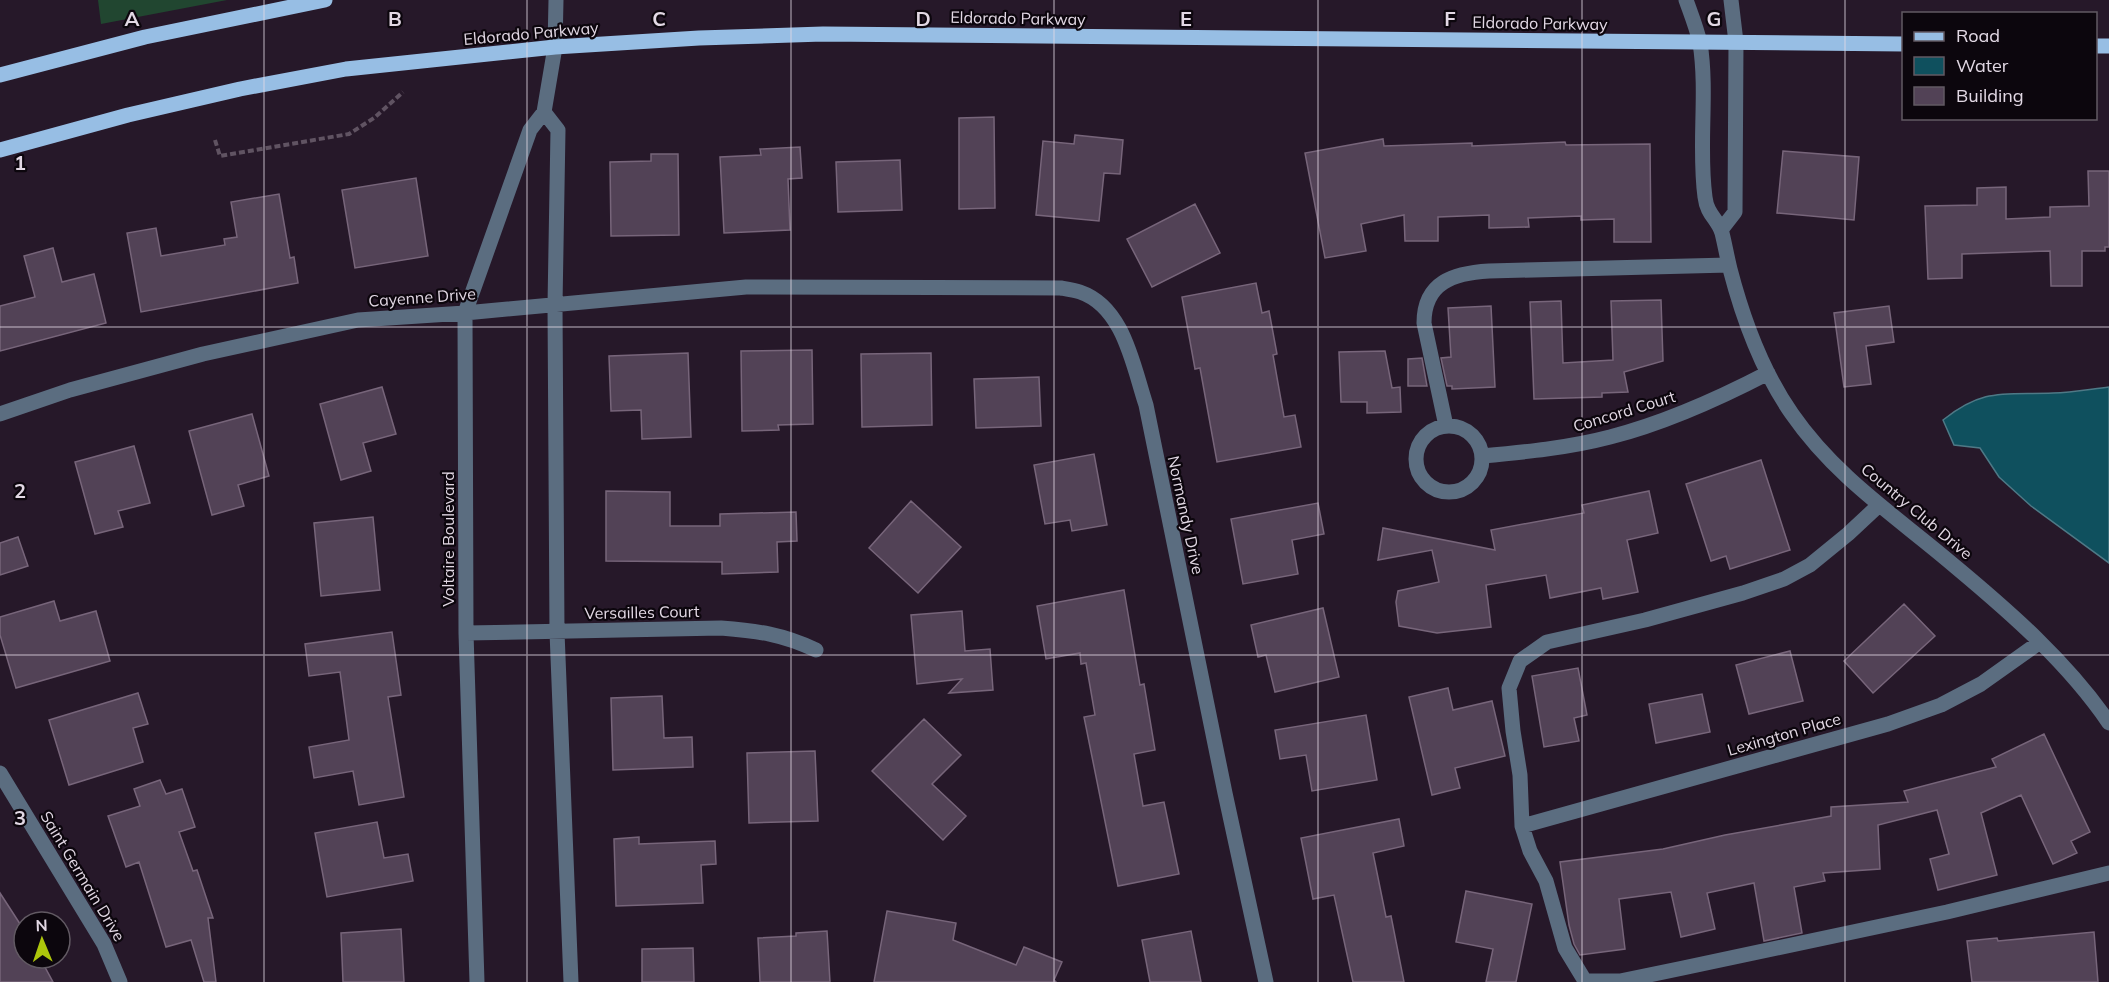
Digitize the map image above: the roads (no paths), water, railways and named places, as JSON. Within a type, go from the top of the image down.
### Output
[{"type":"main road","points":[[0,75],[156,34],[325,0]]},
{"type":"main road","name":"Eldorado Parkway","points":[[0,150],[128,115],[240,89],[346,69],[555,46],[813,34],[1902,44]]},
{"type":"street","name":"Voltaire Boulevard","points":[[477,982],[466,633],[465,313],[530,130],[544,112],[555,46],[556,0]]},
{"type":"street","name":"Country Club Drive","points":[[1686,0],[1700,42],[1707,209],[1721,230],[1729,265],[1755,345],[1768,374],[1791,413],[1814,442],[1878,506],[1957,567],[2040,642],[2093,699],[2109,723]]},
{"type":"street","points":[[1721,230],[1735,212],[1736,42],[1731,0]]},
{"type":"street","points":[[544,112],[558,130],[555,305],[557,632],[571,982]]},
{"type":"street","points":[[1446,426],[1424,315],[1430,297],[1436,288],[1452,277],[1461,273],[1490,271],[1729,265]]},
{"type":"street","name":"Cayenne Drive","points":[[0,414],[70,390],[202,354],[358,320],[465,313],[746,287],[858,288]]},
{"type":"street","name":"Normandy Drive","points":[[858,288],[1061,288],[1081,292],[1101,304],[1115,319],[1130,353],[1146,405],[1266,982]]},
{"type":"street","name":"Concord Court","points":[[1482,456],[1555,448],[1634,430],[1678,415],[1768,374]]},
{"type":"street","points":[[1446,426],[1460,427],[1470,433],[1477,441],[1482,456],[1479,472],[1464,488],[1449,492],[1438,490],[1428,484],[1416,465],[1418,448],[1428,434],[1437,428],[1446,426]]},
{"type":"street","points":[[1878,506],[1810,566],[1784,579],[1743,593],[1645,620],[1547,642],[1520,661],[1509,688],[1520,775],[1522,826],[1530,851],[1546,881],[1565,948],[1585,981],[1620,981],[1947,912],[2109,873]]},
{"type":"street","name":"Versailles Court","points":[[466,633],[721,628],[757,631],[791,638],[816,650]]},
{"type":"street","name":"Lexington Place","points":[[1522,826],[1888,724],[1941,705],[1981,684],[2040,642]]},
{"type":"street","name":"Saint Germain Drive","points":[[0,773],[104,944],[120,982]]},
{"type":"water","points":[[2109,387],[2109,563],[2031,506],[1999,477],[1980,448],[1954,445],[1943,420],[1958,409],[1983,397]]}]
